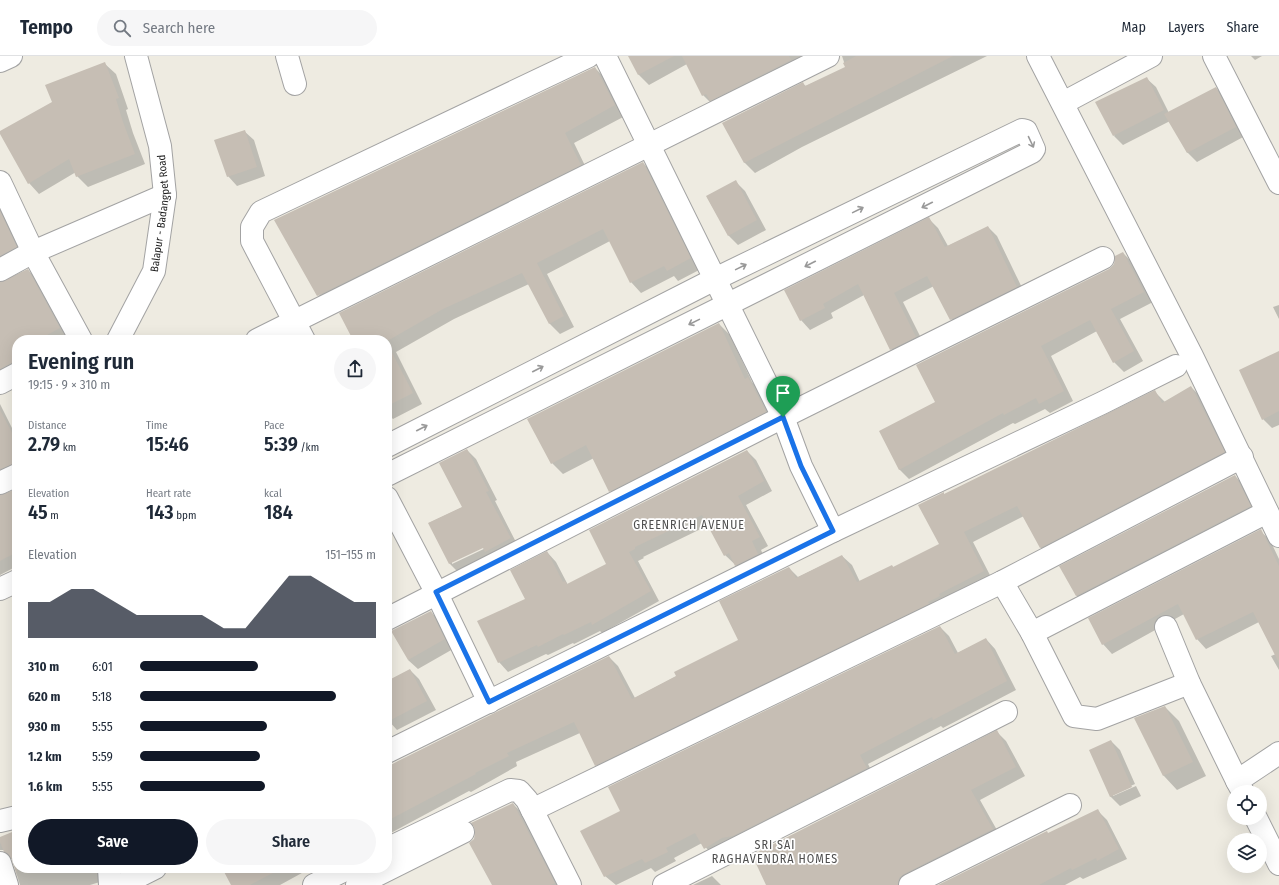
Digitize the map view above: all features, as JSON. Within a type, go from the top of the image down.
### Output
[{"type":"street","points":[[0,61],[10,56]]},
{"type":"street","name":"Balapur - Badangpet Road","points":[[121,335],[154,271],[165,195],[160,146],[136,56]]},
{"type":"street","points":[[287,56],[295,84]]},
{"type":"street","points":[[299,331],[252,241],[252,227],[261,212],[589,56]]},
{"type":"street","points":[[605,56],[783,417],[801,466],[833,531]]},
{"type":"street","points":[[280,335],[299,331],[649,144],[828,56]]},
{"type":"street","points":[[1038,56],[1242,457],[1279,536]]},
{"type":"street","points":[[1063,103],[1151,56]]},
{"type":"street","points":[[1214,56],[1279,183]]},
{"type":"street","points":[[392,443],[715,279],[1022,130],[1026,131],[1034,149],[1032,152],[392,472]]},
{"type":"street","points":[[0,182],[34,252],[78,335]]},
{"type":"street","points":[[0,270],[34,252],[165,195]]},
{"type":"street","points":[[392,616],[436,592],[783,417],[1103,258]]},
{"type":"street","points":[[392,750],[833,531],[1102,403],[1176,366]]},
{"type":"street","points":[[0,383],[12,377]]},
{"type":"street","points":[[532,810],[1002,582],[1242,457]]},
{"type":"street","points":[[0,483],[12,477]]},
{"type":"street","points":[[392,508],[436,592],[489,702]]},
{"type":"street","points":[[1032,633],[1267,512]]},
{"type":"street","points":[[1002,582],[1032,633],[1074,716],[1097,719],[1189,683]]},
{"type":"street","points":[[0,589],[12,583]]},
{"type":"street","points":[[1166,627],[1189,683],[1240,785]]},
{"type":"street","points":[[664,885],[1006,712]]},
{"type":"street","points":[[1241,785],[1279,753]]},
{"type":"street","points":[[392,847],[510,790],[519,790],[532,810],[570,885]]},
{"type":"street","points":[[910,885],[1070,805]]},
{"type":"street","points":[[0,821],[12,818]]},
{"type":"street","points":[[1260,825],[1279,864]]},
{"type":"street","points":[[392,868],[463,832]]},
{"type":"street","points":[[0,863],[7,885]]},
{"type":"street","points":[[109,873],[110,885]]},
{"type":"street","points":[[121,885],[145,873]]},
{"type":"street","points":[[314,885],[339,873]]},
{"type":"street","points":[[357,885],[381,873]]},
{"type":"building","points":[[628,56],[674,56],[638,75]]},
{"type":"building","points":[[682,56],[789,56],[791,60],[710,101],[706,94],[702,96]]},
{"type":"building","points":[[856,56],[953,56],[744,163],[722,123],[803,82],[805,86],[845,67],[843,63]]},
{"type":"building","points":[[105,62],[119,98],[116,99],[135,154],[76,177],[69,159],[28,184],[0,134],[0,131],[52,102],[45,85]]},
{"type":"building","points":[[595,67],[615,105],[565,133],[581,165],[317,296],[274,220]]},
{"type":"building","points":[[1147,77],[1164,110],[1113,136],[1095,102]]},
{"type":"building","points":[[1216,87],[1236,127],[1187,153],[1164,114]]},
{"type":"building","points":[[245,130],[257,167],[227,177],[214,140]]},
{"type":"building","points":[[643,162],[691,258],[667,271],[664,266],[630,283],[603,229],[537,263],[564,316],[549,324],[522,273],[443,309],[392,338],[392,335],[350,335],[339,313]]},
{"type":"building","points":[[736,180],[757,220],[728,236],[706,196]]},
{"type":"building","points":[[0,211],[17,247],[0,256]]},
{"type":"building","points":[[929,217],[945,247],[988,226],[1017,287],[950,320],[927,276],[894,293],[916,337],[890,350],[858,284],[823,304],[825,308],[800,321],[784,290]]},
{"type":"building","points":[[1123,252],[1144,292],[1111,309],[1134,351],[1113,363],[1090,320],[1041,346],[1064,391],[1039,404],[1036,398],[1004,415],[1003,413],[899,470],[879,431],[935,402],[916,365],[1109,269],[1114,265],[1115,256]]},
{"type":"building","points":[[28,269],[60,328],[47,335],[12,335],[12,363],[0,369],[0,282]]},
{"type":"building","points":[[719,323],[745,379],[748,377],[766,412],[609,492],[586,445],[551,464],[527,419]]},
{"type":"building","points":[[1279,351],[1279,411],[1262,420],[1239,370]]},
{"type":"building","points":[[392,353],[413,393],[392,404]]},
{"type":"building","points":[[1191,386],[1225,452],[1040,548],[1017,506],[964,532],[984,571],[939,594],[940,596],[928,602],[929,604],[595,766],[574,722],[507,753],[509,756],[392,818],[392,764],[398,761],[609,656],[632,699],[676,676],[674,672],[738,640],[719,601],[789,567],[796,578],[842,555],[857,582],[892,565],[893,567],[939,544],[918,505],[944,492],[944,494],[1155,390],[1162,403]]},
{"type":"building","points":[[0,410],[12,433],[12,465],[0,469]]},
{"type":"building","points":[[467,449],[489,491],[486,492],[511,538],[485,552],[483,548],[449,564],[428,523],[462,507],[439,463]]},
{"type":"building","points":[[747,450],[764,481],[738,496],[760,537],[752,541],[758,554],[735,566],[729,553],[724,556],[702,515],[635,547],[635,549],[629,552],[651,591],[592,625],[591,622],[538,647],[537,645],[498,663],[477,621],[525,599],[510,570],[547,551],[563,582],[565,581],[567,584],[606,564],[589,530]]},
{"type":"building","points":[[1235,475],[1251,506],[1076,596],[1059,566]]},
{"type":"building","points":[[12,491],[12,555],[0,561],[0,495]]},
{"type":"building","points":[[1261,529],[1279,566],[1279,663],[1253,612],[1196,640],[1178,604],[1102,645],[1088,618]]},
{"type":"building","points":[[431,611],[445,639],[408,660],[392,630]]},
{"type":"building","points":[[940,626],[955,654],[986,638],[1007,681],[933,720],[932,717],[860,755],[867,768],[733,836],[722,838],[704,849],[695,833],[666,848],[668,852],[645,863],[642,859],[604,877],[580,831],[620,811],[608,787]]},
{"type":"building","points":[[410,669],[427,701],[392,719],[392,678]]},
{"type":"building","points":[[1165,706],[1193,762],[1163,776],[1134,718]]},
{"type":"building","points":[[997,730],[1016,767],[971,790],[993,829],[904,874],[899,878],[898,885],[766,885],[752,855]]},
{"type":"building","points":[[1111,740],[1132,787],[1110,797],[1089,750]]},
{"type":"building","points":[[513,803],[555,883],[551,885],[492,885],[469,843],[474,839],[475,833],[474,827],[471,823]]},
{"type":"building","points":[[1098,809],[1119,849],[1097,861],[1096,858],[1072,870],[1071,868],[1039,885],[938,885],[1047,831],[1048,833]]},
{"type":"building","points":[[12,832],[12,859],[4,852],[0,842],[0,837]]},
{"type":"building","points":[[225,873],[273,873],[250,885],[231,885]]},
{"type":"district","name":"GREENRICH AVENUE","points":[[689,525]]},
{"type":"district","name":"SRI SAI RAGHAVENDRA HOMES","points":[[775,852]]},
{"type":"route","points":[[783,417],[801,466],[833,531],[489,702],[436,592],[783,417]]}]
